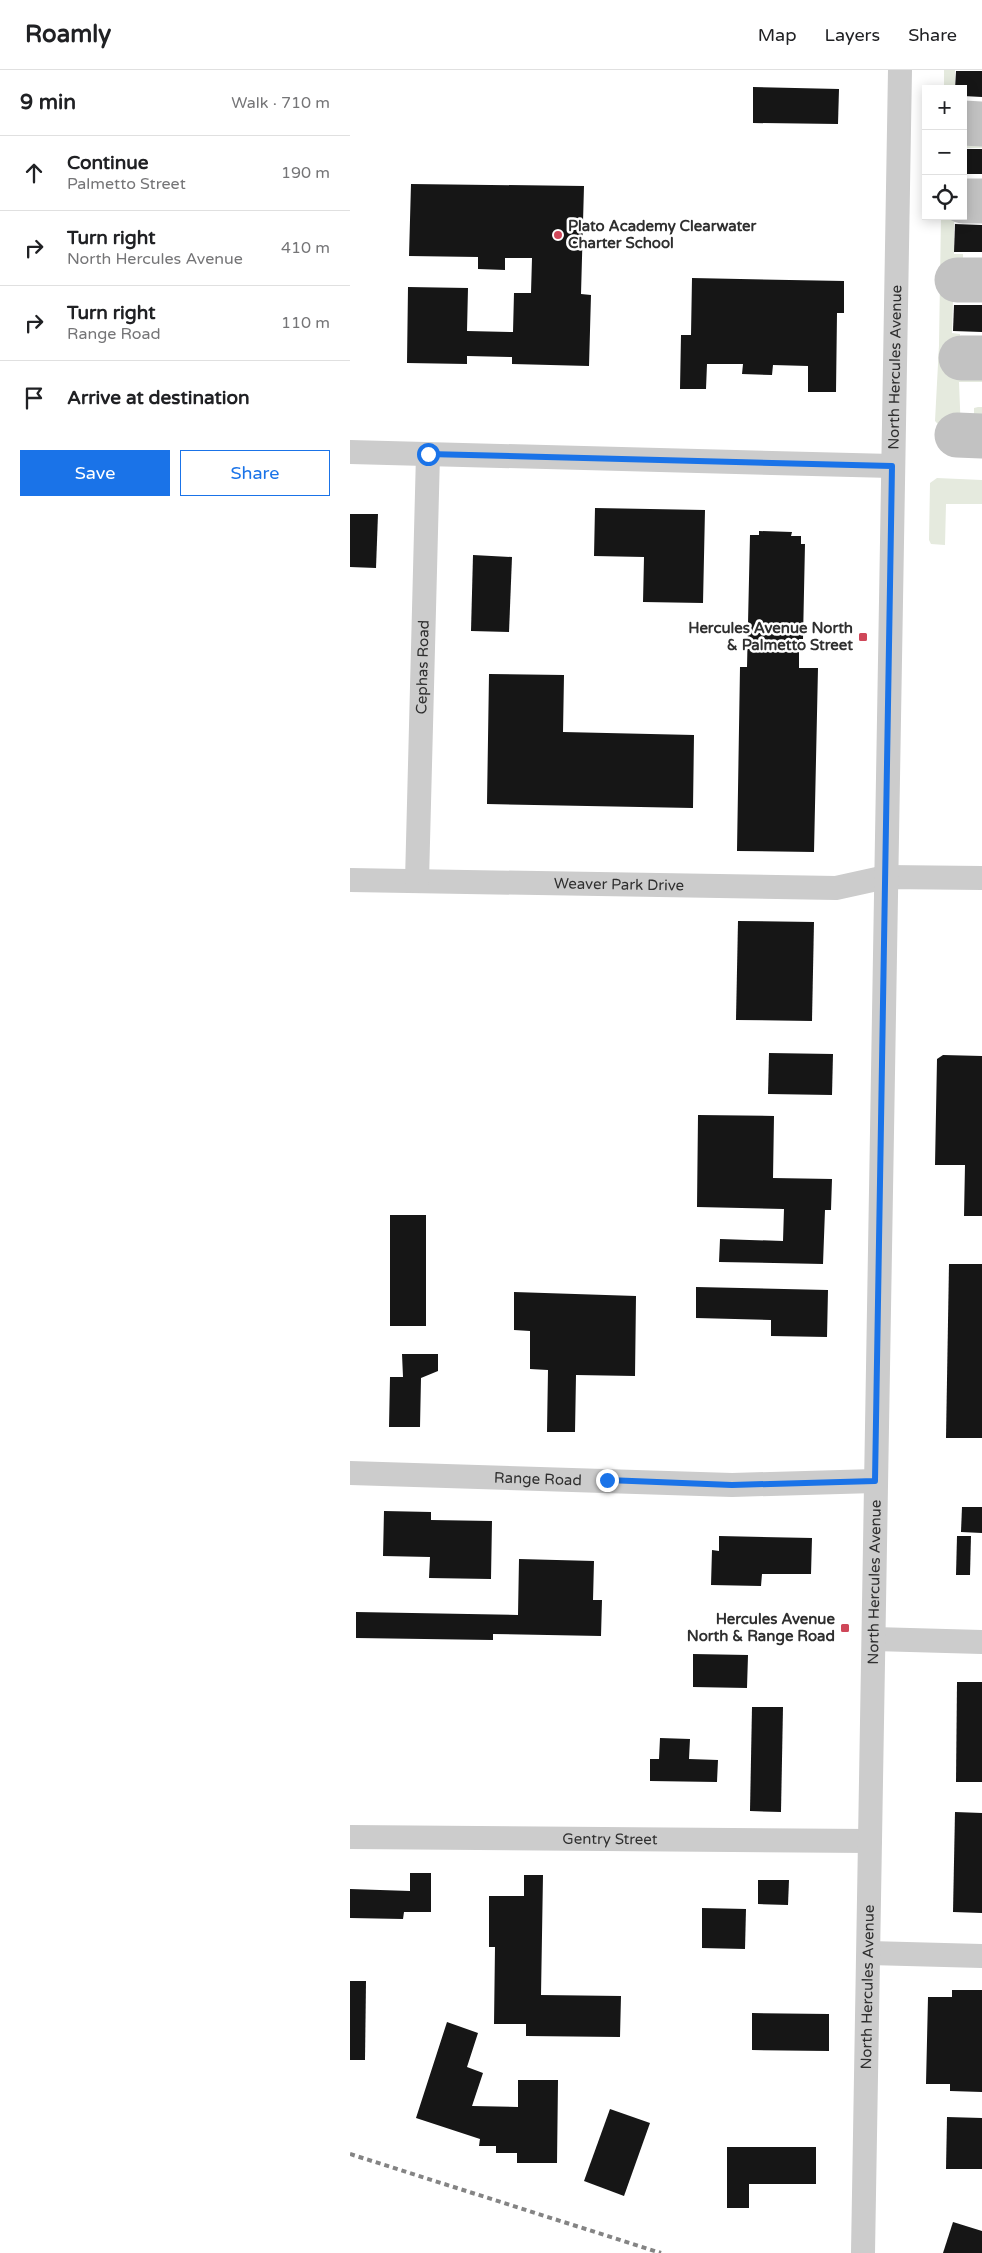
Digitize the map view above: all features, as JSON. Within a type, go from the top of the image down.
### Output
[{"type":"street","name":"North Hercules Avenue","points":[[863,2253],[900,70]]},
{"type":"street","points":[[350,452],[892,466]]},
{"type":"street","name":"Cephas Road","points":[[417,881],[428,454]]},
{"type":"street","name":"Weaver Park Drive","points":[[350,880],[836,888],[886,877],[982,878]]},
{"type":"street","name":"Range Road","points":[[350,1473],[732,1485],[875,1481]]},
{"type":"street","points":[[874,1639],[982,1642]]},
{"type":"street","name":"Gentry Street","points":[[350,1837],[870,1842]]},
{"type":"street","points":[[869,1953],[982,1956]]},
{"type":"shaded area","points":[[944,70],[955,70],[955,85],[944,85]]},
{"type":"shaded area","points":[[967,131],[982,133],[982,148],[967,148]]},
{"type":"shaded area","points":[[967,208],[982,208],[982,222],[954,222],[954,254],[963,254],[963,272],[956,272],[956,285],[981,286],[982,302],[953,301],[952,333],[960,334],[959,364],[982,365],[982,382],[959,382],[961,433],[956,434],[956,441],[982,442],[982,452],[964,451],[935,421],[939,345],[941,220],[967,220]]},
{"type":"shaded area","points":[[982,407],[982,429],[974,425],[974,408]]},
{"type":"shaded area","points":[[937,478],[982,480],[982,504],[946,504],[945,545],[931,544],[929,540],[930,483]]},
{"type":"building","points":[[956,71],[982,71],[982,97],[967,96],[967,85],[955,85]]},
{"type":"building","points":[[753,87],[839,89],[838,124],[753,123]]},
{"type":"building","points":[[967,149],[982,149],[982,174],[967,174]]},
{"type":"building","points":[[411,184],[584,186],[581,294],[591,295],[589,366],[512,364],[512,357],[467,356],[467,364],[407,363],[408,287],[468,288],[467,331],[513,332],[514,293],[531,293],[532,258],[505,258],[505,270],[478,269],[478,257],[409,256]]},
{"type":"building","points":[[955,224],[982,225],[982,252],[954,252]]},
{"type":"building","points":[[692,278],[844,281],[844,313],[837,313],[836,392],[808,392],[808,366],[773,365],[772,375],[742,374],[743,364],[707,364],[706,389],[680,389],[681,335],[691,335]]},
{"type":"building","points":[[954,305],[982,305],[982,332],[953,331]]},
{"type":"building","points":[[595,508],[705,510],[703,603],[643,602],[644,557],[594,556]]},
{"type":"building","points":[[350,514],[378,514],[376,568],[350,567]]},
{"type":"building","points":[[759,531],[792,532],[791,536],[801,536],[801,544],[805,544],[803,639],[799,639],[799,668],[818,668],[814,852],[737,851],[740,667],[747,667],[750,535],[759,535]]},
{"type":"building","points":[[473,555],[512,557],[509,632],[471,631]]},
{"type":"building","points":[[489,674],[564,675],[563,732],[694,735],[693,808],[487,804]]},
{"type":"building","points":[[738,921],[814,922],[812,1021],[736,1020]]},
{"type":"building","points":[[769,1053],[833,1054],[832,1095],[768,1094]]},
{"type":"building","points":[[943,1055],[982,1056],[982,1216],[964,1216],[965,1165],[935,1165],[937,1059]]},
{"type":"building","points":[[698,1115],[774,1116],[773,1178],[832,1179],[831,1210],[825,1210],[823,1264],[719,1262],[720,1239],[783,1241],[784,1209],[697,1207]]},
{"type":"building","points":[[390,1215],[426,1215],[426,1326],[390,1326]]},
{"type":"building","points":[[949,1264],[982,1264],[982,1438],[946,1438]]},
{"type":"building","points":[[696,1287],[828,1290],[827,1337],[771,1336],[771,1320],[696,1318]]},
{"type":"building","points":[[514,1292],[636,1296],[635,1376],[576,1375],[575,1432],[547,1432],[548,1370],[530,1369],[530,1331],[514,1330]]},
{"type":"building","points":[[402,1354],[438,1354],[438,1371],[421,1378],[420,1427],[389,1427],[390,1377],[403,1377]]},
{"type":"building","points":[[962,1507],[982,1507],[982,1533],[961,1532]]},
{"type":"building","points":[[384,1511],[431,1512],[431,1520],[492,1521],[491,1579],[429,1578],[430,1557],[383,1556]]},
{"type":"building","points":[[719,1536],[812,1538],[811,1574],[762,1574],[761,1586],[711,1585],[712,1550],[719,1551]]},
{"type":"building","points":[[957,1536],[971,1536],[970,1575],[956,1575]]},
{"type":"building","points":[[519,1559],[594,1561],[593,1600],[602,1600],[601,1636],[493,1634],[493,1640],[356,1638],[356,1612],[518,1615]]},
{"type":"building","points":[[693,1654],[748,1655],[747,1688],[693,1687]]},
{"type":"building","points":[[957,1682],[982,1682],[982,1782],[956,1782]]},
{"type":"building","points":[[752,1707],[783,1707],[781,1812],[750,1811]]},
{"type":"building","points":[[660,1738],[690,1739],[689,1759],[718,1760],[717,1782],[650,1781],[650,1759],[659,1759]]},
{"type":"building","points":[[955,1812],[982,1813],[982,1913],[953,1912]]},
{"type":"building","points":[[410,1873],[431,1873],[431,1912],[404,1912],[403,1919],[350,1918],[350,1889],[410,1891]]},
{"type":"building","points":[[524,1875],[543,1875],[541,1995],[621,1996],[620,2037],[526,2036],[526,2024],[494,2024],[495,1947],[489,1947],[489,1896],[524,1896]]},
{"type":"building","points":[[758,1880],[789,1880],[788,1905],[758,1904]]},
{"type":"building","points":[[702,1908],[746,1909],[745,1949],[702,1948]]},
{"type":"building","points":[[350,1981],[366,1981],[365,2060],[350,2060]]},
{"type":"building","points":[[952,1990],[982,1990],[982,2092],[950,2091],[950,2084],[926,2084],[928,1997],[952,1997]]},
{"type":"building","points":[[752,2013],[829,2014],[829,2051],[752,2050]]},
{"type":"building","points":[[447,2022],[478,2033],[467,2067],[483,2073],[472,2106],[518,2107],[518,2080],[558,2080],[557,2163],[517,2163],[517,2153],[496,2153],[496,2146],[479,2146],[480,2139],[416,2118]]},
{"type":"building","points":[[610,2109],[650,2123],[624,2196],[584,2181]]},
{"type":"building","points":[[947,2117],[982,2118],[982,2169],[946,2169]]},
{"type":"building","points":[[727,2147],[816,2147],[816,2184],[749,2184],[749,2208],[727,2208]]},
{"type":"building","points":[[953,2222],[982,2231],[982,2253],[943,2253]]},
{"type":"taxiway","points":[[967,123],[982,124]]},
{"type":"taxiway","points":[[967,201],[982,201]]},
{"type":"taxiway","points":[[957,280],[982,280]]},
{"type":"taxiway","points":[[961,358],[982,358]]},
{"type":"taxiway","points":[[957,435],[982,436]]},
{"type":"railway","points":[[350,2154],[661,2253]]},
{"type":"place","name":"Plato Academy Clearwater Charter School","points":[[558,235]]},
{"type":"place","name":"Hercules Avenue North & Palmetto Street","points":[[863,637]]},
{"type":"place","name":"Hercules Avenue North & Range Road","points":[[845,1628]]},
{"type":"route","points":[[428,454],[892,466],[875,1481],[732,1485],[607,1480]]}]
